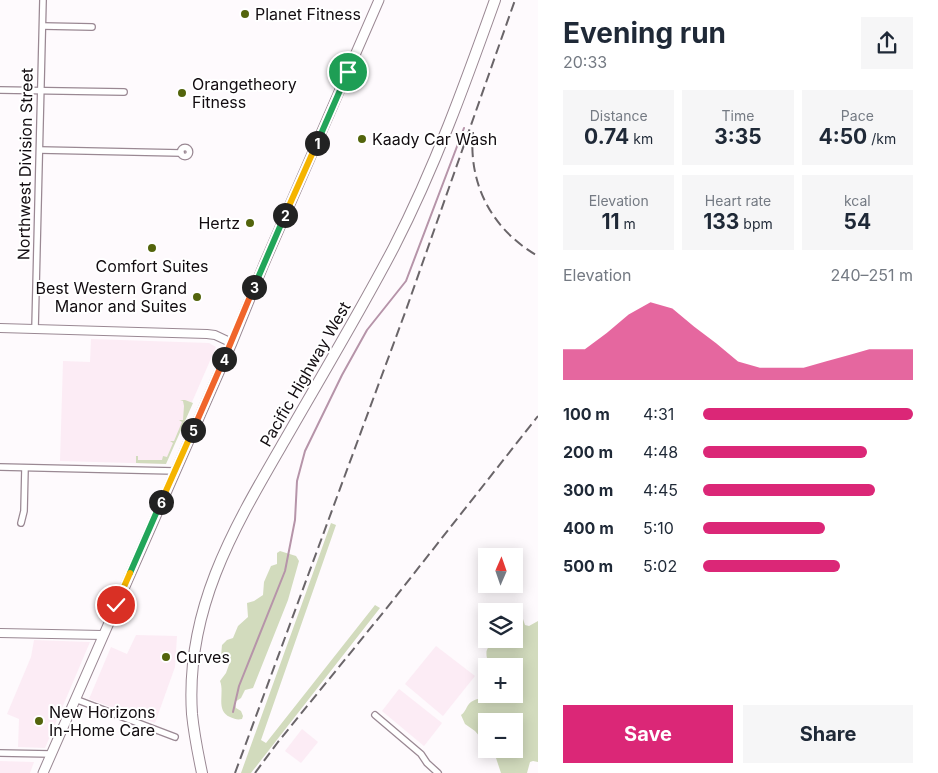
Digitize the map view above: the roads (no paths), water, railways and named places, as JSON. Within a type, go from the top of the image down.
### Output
[{"type":"highway","name":"Pacific Highway West","points":[[202,773],[195,738],[192,691],[199,629],[214,576],[246,507],[375,281],[412,210],[456,108],[495,0]]},
{"type":"main road","points":[[43,773],[232,343],[268,253],[379,0]]},
{"type":"street","name":"Northwest Division Street","points":[[35,329],[43,0]]},
{"type":"street","points":[[43,26],[92,27]]},
{"type":"street","points":[[0,90],[124,92]]},
{"type":"street","points":[[40,150],[181,153]]},
{"type":"street","points":[[0,328],[207,334],[232,343]]},
{"type":"street","points":[[0,467],[175,471]]},
{"type":"street","points":[[21,523],[24,511],[25,468]]},
{"type":"street","points":[[0,632],[103,635]]},
{"type":"street","points":[[75,699],[175,737]]},
{"type":"street","points":[[375,714],[421,754],[427,763],[438,773]]},
{"type":"street","points":[[0,753],[51,754]]},
{"type":"waterway","points":[[233,712],[239,686],[285,571],[295,520],[297,481],[305,451],[342,375],[367,330],[406,281],[464,128]]},
{"type":"railway","points":[[235,773],[406,310],[515,0]]},
{"type":"railway","points":[[473,132],[472,151],[475,170],[486,204],[508,233],[538,256]]},
{"type":"railway","points":[[255,773],[538,416]]},
{"type":"place","name":"Planet Fitness","points":[[245,14]]},
{"type":"place","name":"Orangetheory Fitness","points":[[182,93]]},
{"type":"place","name":"Kaady Car Wash","points":[[362,139]]},
{"type":"place","name":"Hertz","points":[[250,223]]},
{"type":"place","name":"Comfort Suites","points":[[152,248]]},
{"type":"place","name":"Best Western Grand Manor and Suites","points":[[197,297]]},
{"type":"place","name":"Curves","points":[[166,657]]},
{"type":"place","name":"New Horizons In-Home Care","points":[[39,721]]}]
